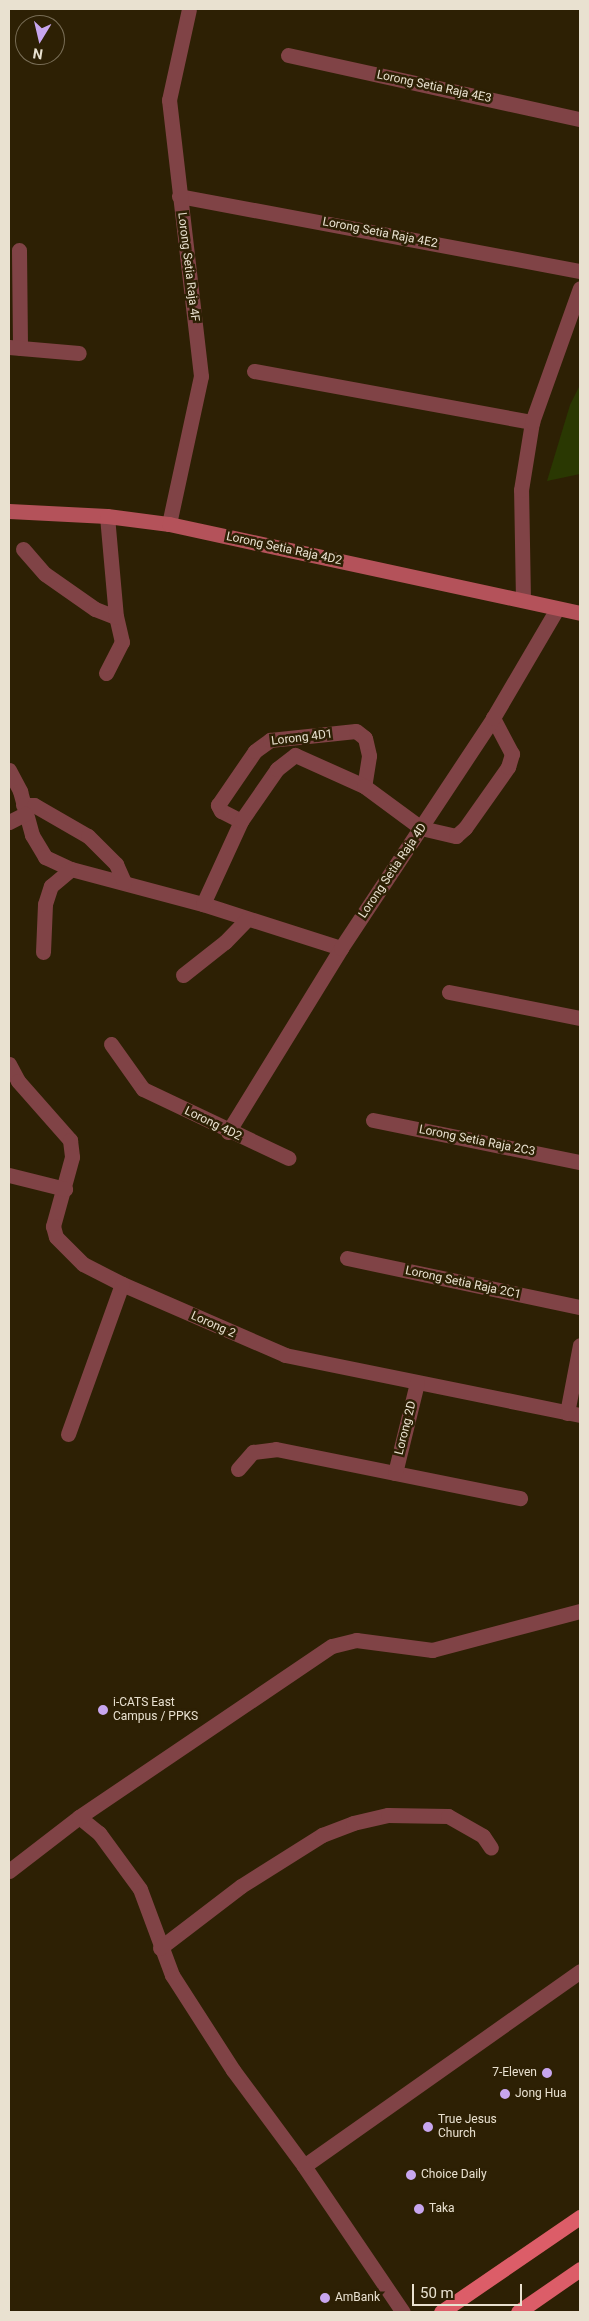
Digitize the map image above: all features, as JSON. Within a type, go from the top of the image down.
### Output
[{"type":"main road","points":[[441,2312],[580,2217]]},
{"type":"main road","points":[[532,2250],[580,2226]]},
{"type":"main road","points":[[518,2312],[580,2268]]},
{"type":"street","name":"Lorong Setia Raja 4F","points":[[169,524],[202,376],[169,100],[189,9]]},
{"type":"street","name":"Lorong Setia Raja 4E3","points":[[288,55],[580,118]]},
{"type":"street","name":"Lorong Setia Raja 4E2","points":[[179,196],[580,271]]},
{"type":"street","points":[[19,250],[14,347],[79,353]]},
{"type":"street","points":[[523,600],[520,490],[532,422],[580,288]]},
{"type":"street","points":[[254,370],[532,422]]},
{"type":"street","name":"Lorong Setia Raja 4D2","points":[[9,511],[107,516],[169,524],[580,613]]},
{"type":"street","points":[[106,673],[122,642],[116,618],[107,516]]},
{"type":"street","points":[[23,549],[45,574],[95,609],[116,618]]},
{"type":"street","name":"Lorong Setia Raja 4D","points":[[228,1132],[342,948],[493,718],[557,609]]},
{"type":"street","points":[[203,904],[241,821],[277,769],[295,755],[310,759],[364,786],[421,828],[456,836],[465,828],[508,767],[510,748],[493,718]]},
{"type":"street","name":"Lorong 4D1","points":[[241,821],[222,811],[218,805],[255,751],[270,740],[356,731],[366,738],[369,756],[364,786]]},
{"type":"street","points":[[9,770],[14,776],[32,834],[45,857],[71,869],[203,904],[342,948]]},
{"type":"street","points":[[9,822],[24,809],[34,805],[88,836],[116,864],[124,882]]},
{"type":"street","points":[[43,952],[45,904],[51,886],[71,869]]},
{"type":"street","points":[[182,975],[225,942],[247,919]]},
{"type":"street","points":[[449,992],[580,1018]]},
{"type":"street","name":"Lorong 4D2","points":[[111,1044],[140,1085],[228,1132],[288,1158]]},
{"type":"street","name":"Lorong 2","points":[[9,1064],[18,1081],[70,1140],[72,1157],[65,1189],[53,1226],[56,1237],[83,1264],[122,1284],[285,1355],[574,1414]]},
{"type":"street","name":"Lorong Setia Raja 2C3","points":[[373,1120],[580,1162]]},
{"type":"street","points":[[9,1175],[65,1189]]},
{"type":"street","name":"Lorong Setia Raja 2C1","points":[[347,1258],[580,1307]]},
{"type":"street","points":[[68,1434],[122,1284]]},
{"type":"street","points":[[574,1414],[580,1345]]},
{"type":"street","name":"Lorong 2D","points":[[395,1473],[417,1383]]},
{"type":"street","points":[[238,1468],[254,1452],[276,1449],[520,1498]]},
{"type":"street","points":[[9,1872],[79,1817],[332,1646],[356,1640],[432,1650],[580,1611]]},
{"type":"street","points":[[96,1806],[99,1832]]},
{"type":"street","points":[[160,1948],[249,1881],[322,1835],[352,1823],[388,1815],[448,1816],[478,1832],[491,1848]]},
{"type":"street","points":[[79,1817],[99,1832],[140,1889],[160,1948],[172,1975],[233,2070],[304,2166],[403,2312]]},
{"type":"street","points":[[304,2166],[580,1970]]},
{"type":"green space","points":[[580,385],[580,474],[547,481],[570,405]]},
{"type":"place","name":"i-CATS East Campus / PPKS","points":[[103,1710]]},
{"type":"place","name":"7-Eleven","points":[[547,2073]]},
{"type":"place","name":"Jong Hua","points":[[505,2094]]},
{"type":"place","name":"True Jesus Church","points":[[428,2127]]},
{"type":"place","name":"Choice Daily","points":[[411,2175]]},
{"type":"place","name":"Taka","points":[[419,2209]]},
{"type":"place","name":"AmBank","points":[[325,2298]]}]
